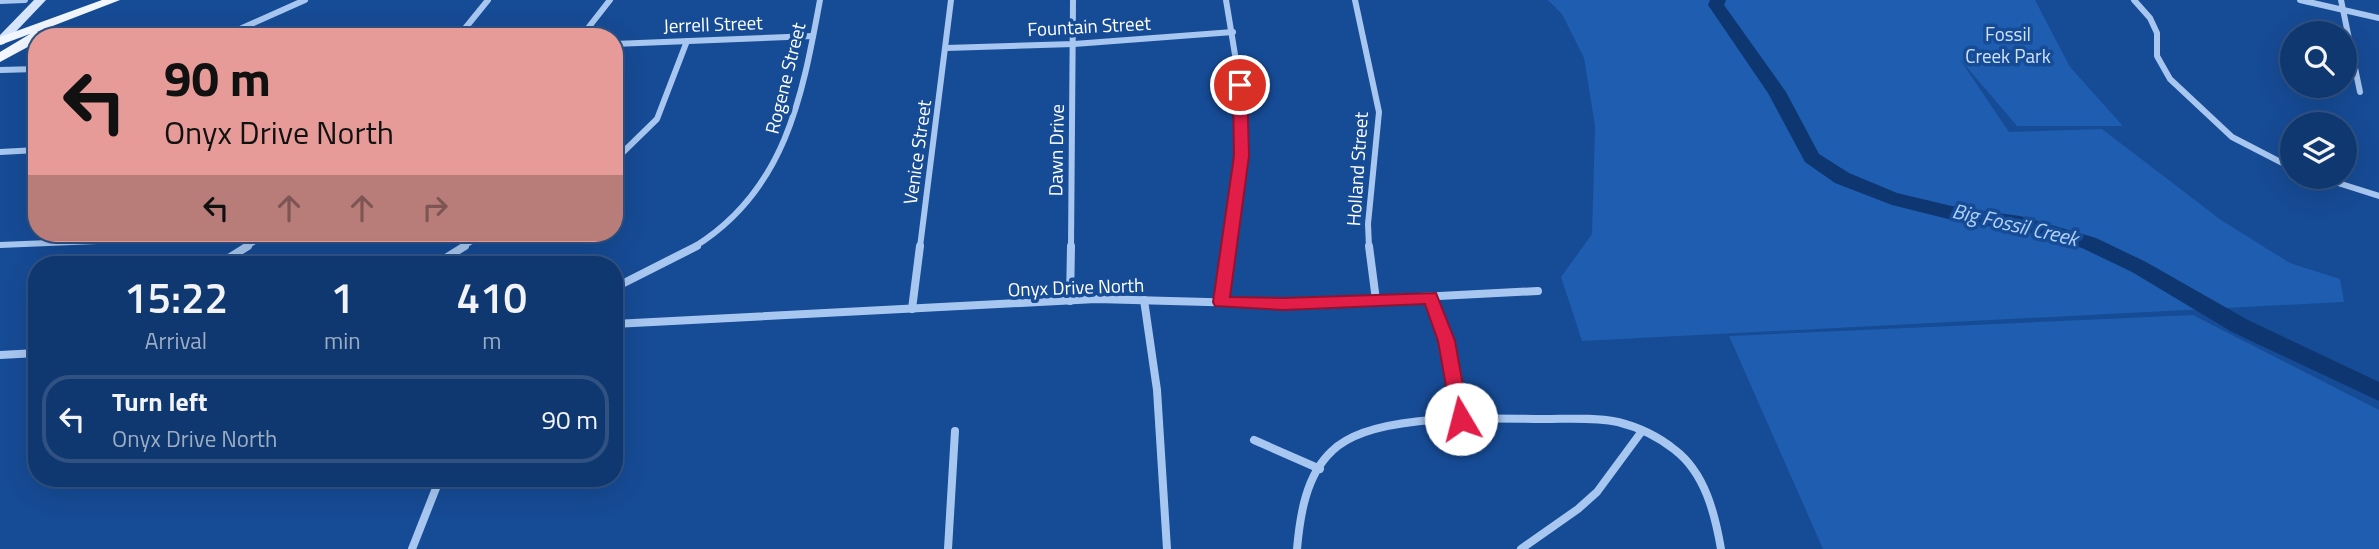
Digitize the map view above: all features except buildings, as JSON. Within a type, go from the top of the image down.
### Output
[{"type":"main road","points":[[0,41],[6,30],[40,0]]},
{"type":"main road","points":[[6,30],[88,0]]},
{"type":"main road","points":[[38,28],[114,0]]},
{"type":"main road","points":[[48,28],[61,20]]},
{"type":"main road","points":[[0,41],[28,31]]},
{"type":"main road","points":[[0,58],[28,41]]},
{"type":"street","points":[[0,1],[25,0]]},
{"type":"street","points":[[242,28],[305,0]]},
{"type":"street","points":[[465,28],[488,0]]},
{"type":"street","points":[[588,28],[610,0]]},
{"type":"street","name":"Rogene Street","points":[[623,283],[713,234],[761,186],[788,140],[820,0]]},
{"type":"street","name":"Venice Street","points":[[912,309],[951,0]]},
{"type":"street","name":"Dawn Drive","points":[[1070,301],[1073,0]]},
{"type":"street","points":[[1221,302],[1241,156],[1241,103],[1233,32],[1226,0]]},
{"type":"street","name":"Holland Street","points":[[1354,0],[1379,112],[1368,224],[1376,300]]},
{"type":"street","points":[[2134,0],[2150,18],[2157,33],[2158,56],[2170,79],[2232,136],[2280,163]]},
{"type":"street","points":[[2300,0],[2379,18]]},
{"type":"street","points":[[2341,0],[2360,92]]},
{"type":"street","name":"Fountain Street","points":[[946,48],[1074,44],[1233,32]]},
{"type":"street","name":"Jerrell Street","points":[[623,44],[813,36]]},
{"type":"street","points":[[623,153],[651,128],[657,119],[687,41]]},
{"type":"street","points":[[0,71],[28,69]]},
{"type":"street","points":[[0,152],[28,150]]},
{"type":"street","points":[[2357,189],[2379,196]]},
{"type":"street","points":[[0,245],[67,242]]},
{"type":"street","points":[[232,256],[254,242]]},
{"type":"street","points":[[449,256],[471,242]]},
{"type":"street","name":"Onyx Drive North","points":[[623,324],[1070,301],[1144,300],[1248,305],[1538,291]]},
{"type":"street","points":[[1431,297],[1447,341],[1461,419]]},
{"type":"street","points":[[1144,300],[1157,390],[1167,549]]},
{"type":"street","points":[[0,355],[28,353]]},
{"type":"street","points":[[1297,549],[1298,522],[1309,486],[1327,457],[1343,442],[1392,426],[1461,419],[1595,420],[1642,431],[1681,455],[1694,472],[1712,511],[1721,549]]},
{"type":"street","points":[[948,549],[955,431]]},
{"type":"street","points":[[1521,549],[1578,509],[1597,492],[1642,431]]},
{"type":"street","points":[[1254,440],[1320,469]]},
{"type":"street","points":[[412,549],[436,487]]},
{"type":"green space","name":"Fossil Creek Park","points":[[1548,0],[2035,0],[2070,67],[2123,126],[2017,126],[1959,58],[2009,132],[2102,129],[2221,220],[2290,263],[2340,279],[2344,302],[1582,341],[1561,277],[1592,234],[1595,126],[1584,58],[1562,14]]},
{"type":"green space","points":[[2193,315],[2379,410],[2379,549],[1823,549],[1729,336]]},
{"type":"waterway","name":"Big Fossil Creek","points":[[1718,0],[1716,5],[1777,92],[1812,158],[1842,178],[1892,198],[1960,215],[2020,223],[2089,243],[2139,267],[2240,326],[2379,392]]},
{"type":"route","points":[[1240,85],[1241,156],[1221,302],[1248,305],[1431,297],[1447,341],[1461,419]]}]
